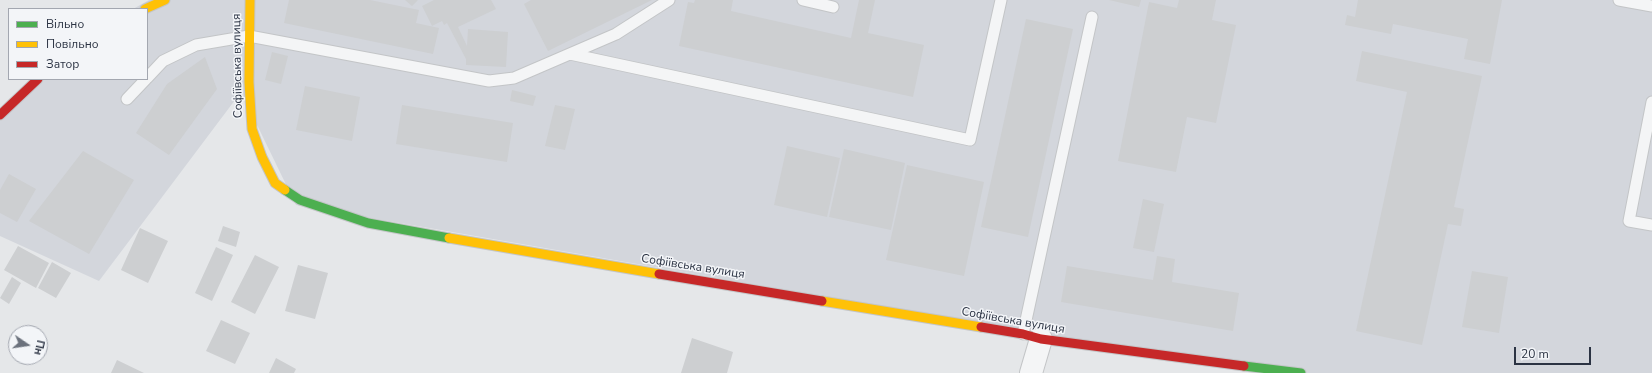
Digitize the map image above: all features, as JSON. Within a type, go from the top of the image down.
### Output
[{"type":"main road","points":[[147,8],[165,0]]},
{"type":"main road","name":"Софіївська вулиця","points":[[250,0],[249,36],[252,129],[262,157],[275,183],[300,200],[368,223],[510,249],[1154,356],[1301,373]]},
{"type":"main road","points":[[0,115],[37,80]]},
{"type":"street","points":[[1031,373],[1032,336]]},
{"type":"lane","points":[[148,76],[163,60],[196,45],[249,36],[490,81],[514,78],[616,34],[669,0]]},
{"type":"lane","points":[[803,0],[833,7]]},
{"type":"lane","points":[[570,54],[970,140],[1001,0]]},
{"type":"lane","points":[[1619,0],[1652,6]]},
{"type":"lane","points":[[1032,336],[1092,17]]},
{"type":"lane","points":[[127,99],[144,80]]},
{"type":"lane","points":[[1652,102],[1629,221],[1652,225]]},
{"type":"shaded area","points":[[149,0],[1652,0],[1652,373],[1268,373],[296,205],[241,92],[99,281],[0,236],[0,109],[32,80],[148,80],[148,8],[135,8]]},
{"type":"building","points":[[289,0],[370,0],[419,10],[416,23],[439,28],[433,54],[284,23]]},
{"type":"building","points":[[405,0],[418,0],[412,6]]},
{"type":"building","points":[[434,0],[491,0],[496,9],[458,27],[467,46],[468,29],[508,32],[506,67],[466,65],[466,59],[447,23],[444,25],[442,21],[432,26],[422,6]]},
{"type":"building","points":[[531,0],[652,0],[548,51],[524,4]]},
{"type":"building","points":[[695,0],[733,0],[731,11],[851,38],[859,0],[875,0],[868,33],[924,45],[913,97],[679,46],[688,2],[694,3]]},
{"type":"building","points":[[1109,0],[1141,0],[1139,7]]},
{"type":"building","points":[[1179,0],[1216,0],[1212,20],[1236,25],[1216,123],[1187,117],[1176,172],[1118,161],[1149,2],[1177,8]]},
{"type":"building","points":[[1358,0],[1502,0],[1490,64],[1464,59],[1468,39],[1393,24],[1391,34],[1345,25],[1347,15],[1355,17]]},
{"type":"building","points":[[1026,19],[1073,29],[1028,237],[981,227]]},
{"type":"building","points":[[1362,51],[1482,76],[1454,207],[1464,209],[1461,226],[1448,224],[1422,345],[1356,331],[1407,92],[1356,81]]},
{"type":"building","points":[[272,52],[288,56],[281,84],[265,80]]},
{"type":"building","points":[[205,57],[217,89],[169,155],[136,133],[167,84]]},
{"type":"building","points":[[305,86],[360,97],[352,141],[296,130]]},
{"type":"building","points":[[512,90],[536,96],[533,106],[510,101]]},
{"type":"building","points":[[402,105],[513,123],[507,162],[396,144]]},
{"type":"building","points":[[555,105],[575,109],[565,150],[545,146]]},
{"type":"building","points":[[787,146],[840,158],[827,217],[774,205]]},
{"type":"building","points":[[844,149],[905,163],[891,230],[829,217]]},
{"type":"building","points":[[83,151],[134,180],[89,254],[29,221]]},
{"type":"building","points":[[907,165],[984,182],[964,276],[886,260]]},
{"type":"building","points":[[9,174],[36,189],[17,222],[0,213],[0,190]]},
{"type":"building","points":[[1143,199],[1164,204],[1154,252],[1133,248]]},
{"type":"building","points":[[223,226],[240,232],[236,247],[218,241]]},
{"type":"building","points":[[140,228],[168,241],[148,283],[121,270]]},
{"type":"building","points":[[18,246],[49,263],[36,288],[4,270]]},
{"type":"building","points":[[216,247],[233,255],[212,301],[195,293]]},
{"type":"building","points":[[255,255],[279,267],[255,314],[231,302]]},
{"type":"building","points":[[1157,256],[1175,259],[1172,282],[1239,293],[1233,331],[1061,302],[1067,266],[1153,280]]},
{"type":"building","points":[[52,262],[71,273],[56,298],[38,288]]},
{"type":"building","points":[[298,265],[328,273],[315,319],[285,311]]},
{"type":"building","points":[[1472,271],[1508,277],[1499,333],[1462,327]]},
{"type":"building","points":[[12,277],[21,283],[9,304],[0,298]]},
{"type":"building","points":[[221,320],[250,333],[235,364],[206,351]]},
{"type":"building","points":[[692,338],[733,352],[727,373],[681,373]]},
{"type":"building","points":[[276,358],[296,369],[294,373],[269,373]]},
{"type":"building","points":[[117,360],[144,373],[111,373]]},
{"type":"traffic: fast","points":[[285,190],[300,200],[368,223],[449,238]]},
{"type":"traffic: fast","points":[[1244,366],[1301,373]]},
{"type":"traffic: slow","points":[[147,8],[165,0]]},
{"type":"traffic: slow","points":[[250,0],[249,82],[252,129],[262,157],[275,183],[285,190]]},
{"type":"traffic: slow","points":[[449,238],[659,274]]},
{"type":"traffic: slow","points":[[822,301],[981,327]]},
{"type":"traffic: jam","points":[[0,115],[37,80]]},
{"type":"traffic: jam","points":[[659,274],[822,301]]},
{"type":"traffic: jam","points":[[981,327],[1023,334],[1041,339],[1244,366]]}]
